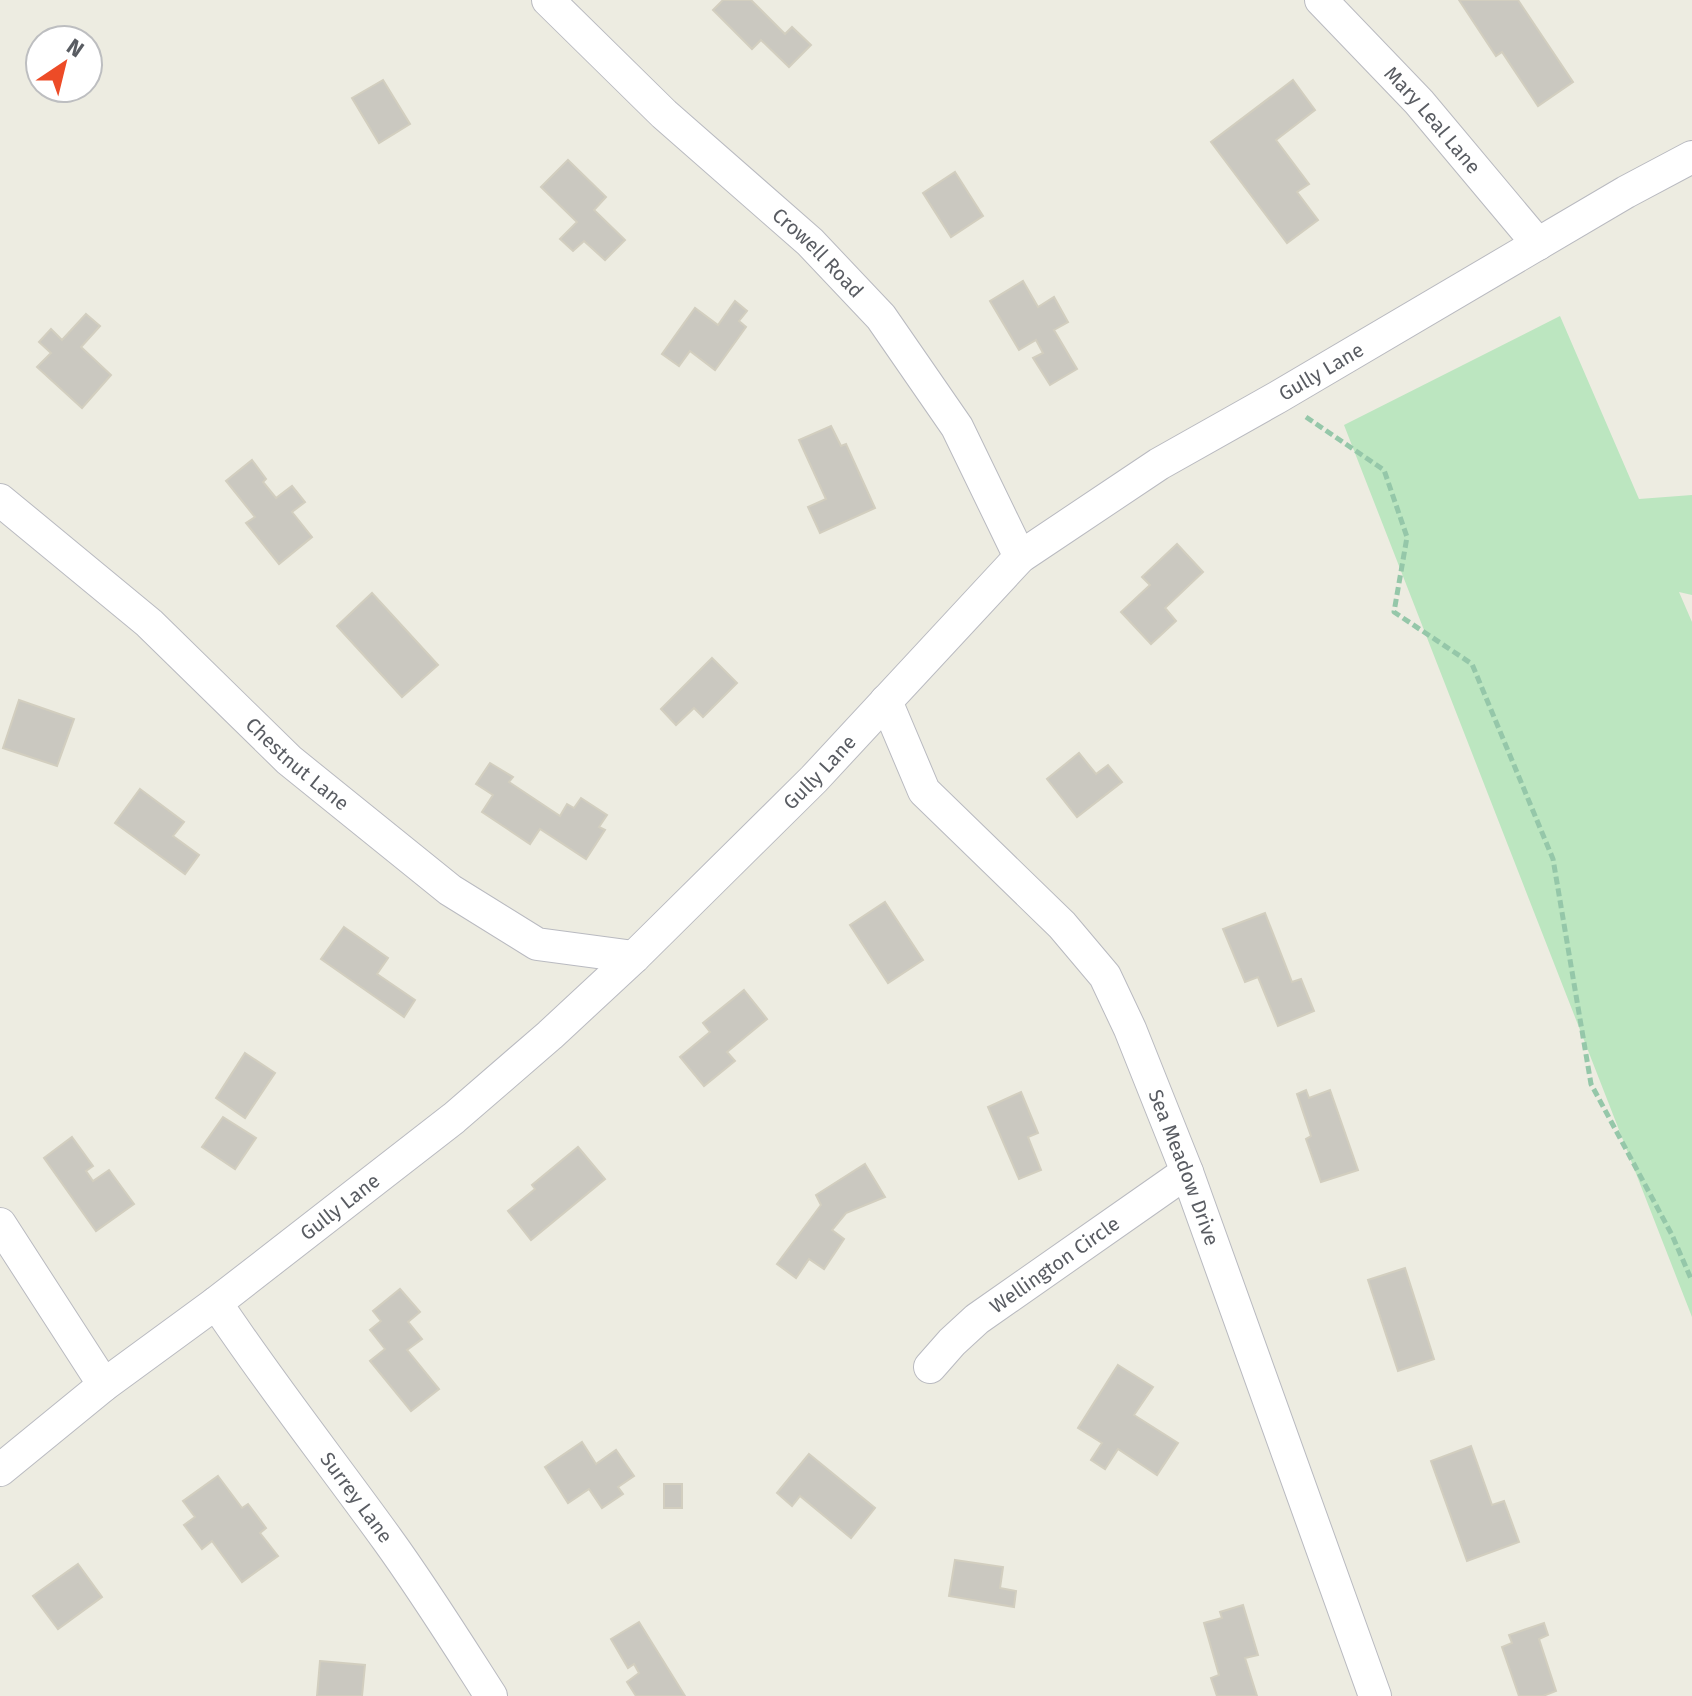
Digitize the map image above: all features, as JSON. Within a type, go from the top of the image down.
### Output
[{"type":"street","name":"Crowell Road","points":[[548,0],[664,114],[810,242],[881,317],[957,427],[1020,557]]},
{"type":"street","name":"Mary Leal Lane","points":[[1321,0],[1419,102],[1538,244]]},
{"type":"street","name":"Gully Lane","points":[[0,1470],[104,1385],[216,1303],[454,1118],[550,1035],[634,957],[814,779],[1020,557],[1159,464],[1626,192],[1692,157]]},
{"type":"street","name":"Chestnut Lane","points":[[0,500],[149,623],[289,760],[450,890],[537,944],[634,957]]},
{"type":"street","name":"Sea Meadow Drive","points":[[886,701],[924,791],[1062,925],[1105,976],[1130,1029],[1187,1172],[1375,1696]]},
{"type":"street","name":"Wellington Circle","points":[[930,1367],[977,1319],[1187,1172]]},
{"type":"street","points":[[0,1224],[104,1385]]},
{"type":"street","name":"Surrey Lane","points":[[216,1303],[262,1372],[387,1539],[491,1696]]},
{"type":"path","points":[[1278,397],[1384,470],[1407,537],[1394,612],[1472,664],[1553,859],[1591,1084],[1672,1235],[1692,1281]]},
{"type":"green space","points":[[1560,316],[1639,499],[1692,495],[1692,595],[1679,592],[1692,622],[1692,1317],[1344,425]]},
{"type":"building","points":[[723,0],[751,0],[785,34],[792,27],[811,45],[789,67],[761,40],[752,49],[713,10]]},
{"type":"building","points":[[1459,0],[1518,0],[1573,82],[1538,106],[1502,52],[1496,56]]},
{"type":"building","points":[[383,80],[410,124],[379,143],[352,98]]},
{"type":"building","points":[[1293,80],[1315,110],[1276,140],[1309,184],[1297,192],[1318,220],[1287,243],[1211,142]]},
{"type":"building","points":[[568,160],[606,197],[594,210],[625,240],[605,260],[584,241],[573,251],[560,239],[577,222],[541,187]]},
{"type":"building","points":[[955,172],[983,216],[951,237],[923,193]]},
{"type":"building","points":[[1023,281],[1038,307],[1054,297],[1068,322],[1054,330],[1077,369],[1050,385],[1033,358],[1043,353],[1036,340],[1019,350],[990,301]]},
{"type":"building","points":[[735,301],[747,311],[739,321],[746,327],[715,370],[690,351],[679,366],[662,354],[695,308],[718,325]]},
{"type":"building","points":[[86,314],[100,326],[81,347],[111,375],[82,408],[37,367],[51,353],[39,342],[51,329],[62,340]]},
{"type":"building","points":[[831,426],[841,446],[846,444],[875,508],[820,533],[808,507],[826,499],[799,440]]},
{"type":"building","points":[[252,460],[266,479],[263,482],[276,498],[292,486],[305,502],[292,512],[312,537],[279,564],[246,523],[255,517],[226,481]]},
{"type":"building","points":[[1177,544],[1203,572],[1165,608],[1176,621],[1151,644],[1121,612],[1150,585],[1142,577]]},
{"type":"building","points":[[372,593],[438,665],[402,697],[337,626]]},
{"type":"building","points":[[712,658],[737,683],[703,717],[694,708],[676,725],[661,709]]},
{"type":"building","points":[[19,700],[74,719],[57,766],[3,748]]},
{"type":"building","points":[[1079,753],[1096,774],[1108,765],[1122,782],[1077,817],[1047,779]]},
{"type":"building","points":[[490,763],[513,777],[509,782],[560,816],[567,804],[574,808],[581,798],[607,815],[599,827],[605,830],[586,859],[540,829],[530,844],[482,812],[493,795],[476,784]]},
{"type":"building","points":[[140,789],[184,822],[173,836],[199,855],[185,874],[115,823]]},
{"type":"building","points":[[885,902],[923,960],[888,983],[850,925]]},
{"type":"building","points":[[1265,913],[1292,982],[1301,979],[1314,1011],[1278,1026],[1258,977],[1245,982],[1223,929]]},
{"type":"building","points":[[344,927],[388,958],[377,974],[415,1000],[404,1017],[321,959]]},
{"type":"building","points":[[744,990],[767,1019],[727,1052],[735,1061],[704,1086],[680,1057],[710,1032],[703,1023]]},
{"type":"building","points":[[245,1053],[275,1073],[245,1118],[216,1098]]},
{"type":"building","points":[[1306,1090],[1309,1098],[1330,1090],[1358,1170],[1321,1182],[1306,1139],[1311,1136],[1297,1094]]},
{"type":"building","points":[[1021,1092],[1038,1133],[1028,1137],[1041,1170],[1019,1179],[988,1107]]},
{"type":"building","points":[[223,1117],[256,1138],[235,1169],[202,1147]]},
{"type":"building","points":[[72,1137],[93,1166],[86,1171],[93,1181],[109,1170],[134,1204],[96,1231],[44,1158]]},
{"type":"building","points":[[578,1147],[605,1179],[531,1240],[508,1211],[535,1189],[532,1185]]},
{"type":"building","points":[[865,1164],[885,1197],[846,1213],[832,1230],[844,1239],[824,1269],[809,1259],[796,1278],[777,1264],[821,1205],[816,1195]]},
{"type":"building","points":[[1405,1268],[1434,1359],[1398,1371],[1368,1280]]},
{"type":"building","points":[[400,1289],[420,1312],[408,1322],[422,1339],[407,1350],[439,1389],[411,1411],[370,1361],[385,1349],[370,1330],[381,1321],[373,1311]]},
{"type":"building","points":[[1118,1365],[1153,1387],[1134,1415],[1178,1443],[1157,1475],[1118,1449],[1105,1469],[1091,1460],[1102,1443],[1078,1428]]},
{"type":"building","points":[[582,1442],[596,1464],[616,1450],[634,1476],[618,1487],[623,1494],[602,1508],[589,1489],[568,1503],[545,1467]]},
{"type":"building","points":[[1471,1446],[1492,1505],[1504,1501],[1519,1542],[1467,1561],[1431,1461]]},
{"type":"building","points":[[809,1454],[875,1508],[851,1538],[800,1496],[792,1506],[777,1493]]},
{"type":"building","points":[[218,1476],[242,1508],[248,1504],[266,1528],[260,1533],[278,1556],[242,1582],[212,1541],[202,1549],[184,1525],[195,1517],[183,1501]]},
{"type":"building","points":[[664,1484],[682,1484],[682,1508],[664,1508]]},
{"type":"building","points":[[955,1560],[1003,1567],[1000,1588],[1016,1591],[1014,1607],[949,1596]]},
{"type":"building","points":[[78,1564],[102,1597],[58,1629],[33,1596]]},
{"type":"building","points":[[1243,1605],[1258,1655],[1245,1658],[1257,1696],[1217,1696],[1211,1678],[1219,1675],[1204,1623],[1222,1618],[1220,1612]]},
{"type":"building","points":[[639,1622],[685,1696],[636,1696],[627,1682],[639,1673],[634,1664],[628,1668],[611,1639]]},
{"type":"building","points":[[1544,1623],[1548,1635],[1539,1639],[1556,1691],[1543,1696],[1519,1696],[1502,1647],[1512,1643],[1509,1635]]},
{"type":"building","points":[[320,1661],[365,1665],[362,1696],[317,1696]]}]
